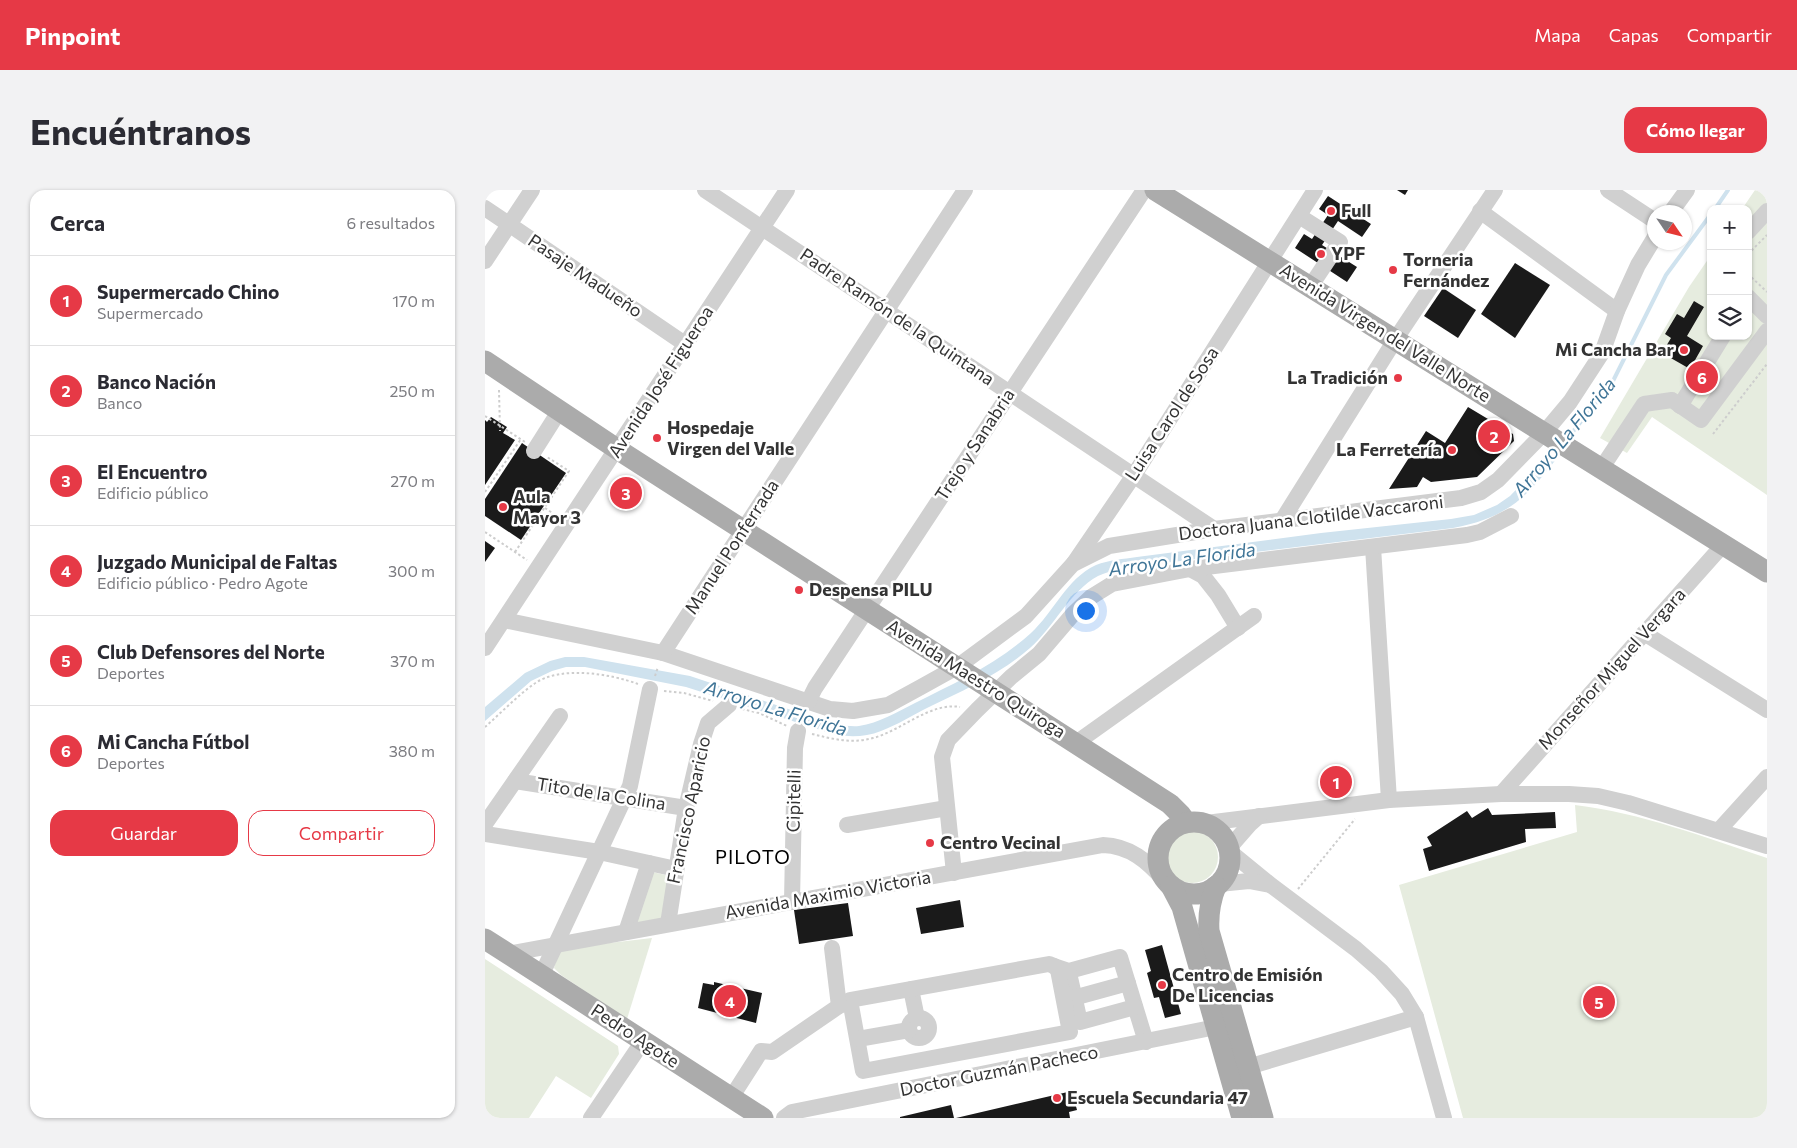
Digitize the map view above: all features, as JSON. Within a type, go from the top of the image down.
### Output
[{"type":"main road","name":"Avenida Virgen del Valle Norte","points":[[1155,190],[1767,572]]},
{"type":"main road","name":"Avenida Maestro Quiroga","points":[[485,361],[743,530],[1170,804],[1181,814],[1196,823]]},
{"type":"main road","points":[[1242,1118],[1182,907],[1159,871],[1157,861],[1158,850],[1162,840],[1176,826],[1196,823],[1221,833],[1229,849],[1228,869],[1217,885],[1210,905],[1209,931],[1263,1118]]},
{"type":"main road","points":[[1168,883],[1181,892],[1193,894],[1205,892],[1217,885]]},
{"type":"main road","points":[[485,939],[507,954]]},
{"type":"main road","name":"Pedro Agote","points":[[507,954],[763,1118]]},
{"type":"street","points":[[485,261],[532,190]]},
{"type":"street","name":"Padre Ramón de la Quintana","points":[[705,190],[1214,529]]},
{"type":"street","name":"Avenida José Figueroa","points":[[485,648],[787,190]]},
{"type":"street","name":"Manuel Ponferrada","points":[[663,653],[965,190]]},
{"type":"street","name":"Trejo y Sanabria","points":[[808,702],[866,609],[1144,190]]},
{"type":"street","name":"Luisa Carol de Sosa","points":[[1073,564],[1134,475],[1315,190]]},
{"type":"street","points":[[1281,522],[1395,340],[1495,190]]},
{"type":"street","points":[[1608,190],[1647,216]]},
{"type":"street","points":[[1676,205],[1687,190]]},
{"type":"street","name":"Pasaje Madueño","points":[[485,208],[685,344]]},
{"type":"street","points":[[1752,228],[1767,211]]},
{"type":"street","points":[[1480,212],[1617,311]]},
{"type":"street","points":[[1299,216],[1340,242],[1310,286]]},
{"type":"street","name":"Doctora Juana Clotilde Vaccaroni","points":[[504,620],[663,653],[830,709],[853,711],[888,705],[961,670],[1025,616],[1073,564],[1109,546],[1214,529],[1461,498],[1481,492],[1498,480],[1548,436],[1602,353],[1617,311],[1638,265],[1647,250]]},
{"type":"street","points":[[1752,301],[1767,316]]},
{"type":"street","points":[[1601,469],[1644,404],[1672,400],[1701,420],[1767,331]]},
{"type":"street","points":[[1680,406],[1721,340]]},
{"type":"street","points":[[534,450],[560,410]]},
{"type":"street","points":[[954,873],[941,757],[948,740],[990,689],[1039,654],[1074,613],[1091,597],[1111,584],[1189,569],[1467,535],[1480,532],[1511,516]]},
{"type":"street","name":"Monseñor Miguel Vergara","points":[[1501,794],[1723,545]]},
{"type":"street","points":[[1373,547],[1389,800]]},
{"type":"street","points":[[1189,569],[1203,576],[1218,595],[1237,628]]},
{"type":"street","points":[[1076,743],[1254,616]]},
{"type":"street","points":[[1644,633],[1767,710]]},
{"type":"street","points":[[541,976],[630,786],[650,689]]},
{"type":"street","name":"Francisco Aparicio","points":[[668,924],[687,808],[701,744],[708,723],[729,705]]},
{"type":"street","points":[[485,824],[560,716]]},
{"type":"street","name":"Cipitelli","points":[[792,902],[795,748],[798,730]]},
{"type":"street","points":[[1719,830],[1767,777]]},
{"type":"street","name":"Tito de la Colina","points":[[515,780],[687,808]]},
{"type":"street","points":[[1196,823],[1389,800],[1501,794],[1569,794],[1598,796],[1628,803],[1767,846]]},
{"type":"street","points":[[847,824],[947,808]]},
{"type":"street","points":[[1259,816],[1242,832],[1229,849],[1272,886],[1357,948],[1402,994],[1416,1017],[1444,1118]]},
{"type":"street","points":[[485,834],[599,852],[676,869]]},
{"type":"street","name":"Avenida Maximio Victoria","points":[[507,954],[1103,844],[1117,845],[1140,857],[1168,883]]},
{"type":"street","points":[[626,932],[649,863]]},
{"type":"street","points":[[1217,885],[1249,881],[1272,886]]},
{"type":"street","points":[[832,948],[845,1003],[858,1039],[863,1072],[1069,1032],[1069,998]]},
{"type":"street","points":[[731,1098],[761,1052],[772,1052],[845,1003],[1043,964],[1061,968],[1120,957],[1146,1042]]},
{"type":"street","points":[[1061,968],[1069,998],[1080,1022],[1135,1007]]},
{"type":"street","points":[[1069,998],[1128,983]]},
{"type":"street","points":[[911,989],[915,1029],[924,1060]]},
{"type":"street","points":[[1249,1067],[1416,1017]]},
{"type":"street","name":"Doctor Guzmán Pacheco","points":[[784,1118],[792,1112],[1146,1042],[1216,1026]]},
{"type":"street","points":[[858,1039],[915,1029]]},
{"type":"street","points":[[591,1118],[643,1041]]},
{"type":"path","points":[[1752,250],[1767,235]]},
{"type":"path","points":[[1752,278],[1767,292]]},
{"type":"path","points":[[1713,434],[1767,364]]},
{"type":"path","points":[[499,390],[500,431]]},
{"type":"path","points":[[485,416],[521,439],[534,450],[569,471],[515,552]]},
{"type":"path","points":[[485,492],[521,439]]},
{"type":"path","points":[[545,508],[557,516]]},
{"type":"path","points":[[485,532],[538,568]]},
{"type":"path","points":[[650,689],[663,653]]},
{"type":"path","points":[[1291,899],[1367,803]]},
{"type":"shaded area","points":[[1755,190],[1767,190],[1767,495],[1652,417],[1627,453],[1600,438],[1689,287],[1707,261],[1707,340],[1752,340],[1752,205],[1745,205]]},
{"type":"shaded area","points":[[1575,805],[1648,820],[1767,858],[1767,1118],[1463,1118],[1399,885],[1577,832]]},
{"type":"shaded area","points":[[1192,831],[1202,833],[1210,839],[1216,847],[1218,857],[1216,867],[1210,875],[1202,881],[1192,883],[1182,881],[1174,875],[1168,867],[1166,857],[1168,847],[1174,839],[1182,833]]},
{"type":"shaded area","points":[[652,872],[670,876],[664,918],[635,923]]},
{"type":"shaded area","points":[[652,938],[627,1019],[561,975],[554,968],[559,951],[567,948]]},
{"type":"shaded area","points":[[485,959],[618,1046],[619,1054],[591,1098],[556,1076],[529,1118],[485,1118]]},
{"type":"water","points":[[1550,454],[1557,458],[1524,496],[1500,513],[1471,524],[1453,528],[1139,566],[1098,576],[1079,591],[1030,648],[1006,666],[899,723],[870,734],[836,735],[686,687],[585,667],[566,667],[531,681],[485,721],[485,707],[525,673],[550,661],[565,657],[584,657],[690,676],[836,725],[866,725],[888,717],[945,688],[1004,654],[1039,625],[1076,579],[1096,565],[1137,557],[1474,515],[1497,505],[1510,496]]},
{"type":"building","points":[[1397,190],[1408,190],[1405,195]]},
{"type":"building","points":[[1328,196],[1371,224],[1362,237],[1338,221],[1322,245],[1357,267],[1347,282],[1295,248],[1304,234],[1312,239],[1328,215],[1319,209]]},
{"type":"building","points":[[1515,263],[1550,285],[1515,338],[1481,314]]},
{"type":"building","points":[[1443,288],[1476,310],[1458,338],[1424,316]]},
{"type":"building","points":[[1694,301],[1704,307],[1687,336],[1703,346],[1690,369],[1662,353],[1671,338],[1665,334],[1677,314],[1684,318]]},
{"type":"building","name":"La Ferretería","points":[[1468,407],[1513,434],[1514,441],[1477,477],[1431,482],[1423,477],[1417,487],[1389,489],[1426,431],[1445,443]]},
{"type":"building","points":[[491,417],[507,427],[503,433],[515,440],[485,485],[485,420],[487,422]]},
{"type":"building","points":[[522,443],[566,473],[521,540],[485,516],[485,499]]},
{"type":"building","points":[[485,541],[495,548],[485,562]]},
{"type":"building","points":[[1488,808],[1492,815],[1555,812],[1556,828],[1525,829],[1526,842],[1429,871],[1423,849],[1432,846],[1427,837],[1467,811],[1472,818]]},
{"type":"building","points":[[960,900],[964,927],[921,934],[916,908]]},
{"type":"building","points":[[848,903],[853,936],[799,944],[794,910]]},
{"type":"building","name":"Centro de Emisión De Licencias","points":[[1162,945],[1181,1014],[1165,1018],[1159,997],[1154,998],[1147,973],[1151,971],[1145,950]]},
{"type":"building","points":[[714,982],[762,993],[756,1023],[698,1008],[703,983],[714,985]]},
{"type":"building","name":"Escuela Secundaria 47","points":[[1072,1091],[1077,1110],[1069,1112],[1070,1118],[956,1118]]},
{"type":"building","points":[[951,1105],[954,1118],[900,1118],[900,1117]]},
{"type":"waterway","name":"Arroyo La Florida","points":[[1718,205],[1728,190]]},
{"type":"waterway","name":"Arroyo La Florida","points":[[1567,439],[1612,383],[1666,275],[1707,219]]},
{"type":"place","name":"Full","points":[[1331,211]]},
{"type":"place","name":"YPF","points":[[1321,254]]},
{"type":"place","name":"Torneria Fernández","points":[[1393,270]]},
{"type":"place","name":"Mi Cancha Bar","points":[[1684,350]]},
{"type":"place","name":"Mi Cancha Fútbol","points":[[1702,377]]},
{"type":"place","name":"La Tradición","points":[[1398,378]]},
{"type":"place","name":"Banco Nación","points":[[1494,436]]},
{"type":"place","name":"Hospedaje Virgen del Valle","points":[[657,438]]},
{"type":"place","name":"La Ferretería","points":[[1452,450]]},
{"type":"place","name":"El Encuentro","points":[[626,493]]},
{"type":"place","name":"Aula Mayor 3","points":[[503,507]]},
{"type":"place","name":"Despensa PILU","points":[[799,590]]},
{"type":"place","name":"Supermercado Chino","points":[[1336,782]]},
{"type":"place","name":"Centro Vecinal","points":[[930,843]]},
{"type":"place","name":"Centro de Emisión De Licencias","points":[[1162,985]]},
{"type":"place","name":"Juzgado Municipal de Faltas","points":[[730,1001]]},
{"type":"place","name":"Club Defensores del Norte","points":[[1599,1002]]},
{"type":"place","name":"Escuela Secundaria 47","points":[[1057,1098]]},
{"type":"district","name":"PILOTO","points":[[753,857]]}]
